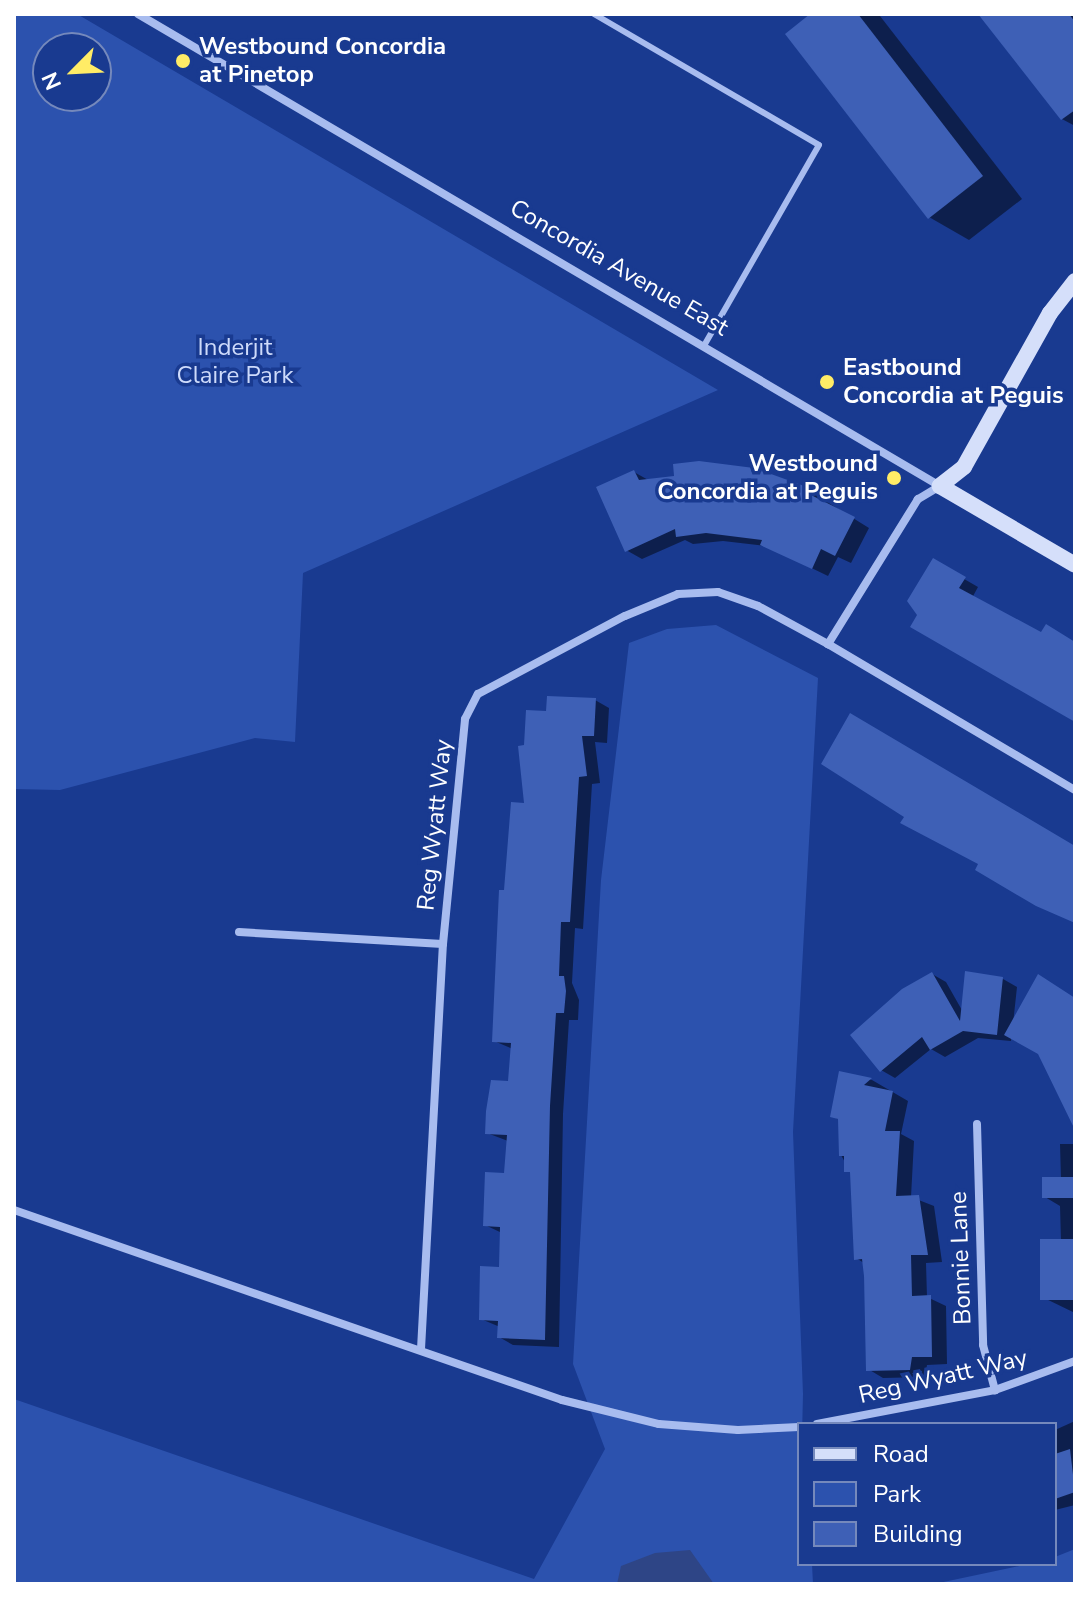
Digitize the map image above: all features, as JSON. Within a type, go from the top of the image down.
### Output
[{"type":"street","name":"Concordia Avenue East","points":[[138,14],[1075,565]]},
{"type":"street","points":[[828,644],[918,499],[964,467],[1050,313],[1075,281]]},
{"type":"street","name":"Reg Wyatt Way","points":[[421,1349],[443,944],[465,719],[478,694],[625,616],[678,594],[718,592],[758,606],[828,644],[1075,790]]},
{"type":"street","points":[[239,932],[443,944]]},
{"type":"street","name":"Bonnie Lane","points":[[977,1124],[983,1345],[995,1390]]},
{"type":"street","points":[[14,1210],[562,1400],[659,1424],[738,1430],[797,1427]]},
{"type":"street","name":"Reg Wyatt Way","points":[[827,1422],[995,1390],[1075,1361]]},
{"type":"lane","points":[[594,14],[819,145],[704,346]]},
{"type":"green space","name":"Inderjit Claire Park","points":[[14,14],[77,14],[108,32],[32,32],[32,112],[112,112],[112,35],[718,390],[303,573],[295,742],[255,738],[60,790],[14,789]]},
{"type":"green space","points":[[716,625],[818,678],[793,1132],[803,1394],[802,1422],[797,1422],[797,1566],[812,1566],[813,1584],[14,1584],[14,1399],[534,1579],[605,1449],[573,1364],[601,880],[629,643],[667,629]]},
{"type":"green space","points":[[1075,1549],[1075,1584],[934,1584],[1020,1566],[1057,1566],[1057,1556]]},
{"type":"shaded area","points":[[690,1550],[714,1584],[617,1584],[621,1566],[655,1553]]},
{"type":"building","points":[[810,14],[858,14],[983,176],[928,219],[785,34]]},
{"type":"building","points":[[978,14],[1069,14],[1075,22],[1075,110],[1061,120]]},
{"type":"building","points":[[699,461],[754,468],[807,487],[805,492],[855,517],[835,556],[821,549],[812,569],[760,545],[762,540],[706,533],[676,537],[675,529],[625,552],[596,487],[634,470],[639,480],[674,476],[673,464]]},
{"type":"building","points":[[933,558],[966,577],[959,588],[1041,632],[1046,624],[1075,642],[1075,722],[910,627],[917,615],[907,601]]},
{"type":"building","points":[[547,696],[596,698],[594,736],[582,736],[587,776],[579,777],[570,922],[561,922],[559,976],[564,976],[566,991],[564,1013],[556,1013],[550,1106],[545,1340],[497,1338],[498,1321],[479,1320],[480,1266],[499,1267],[500,1227],[483,1226],[485,1172],[504,1173],[507,1135],[485,1134],[491,1080],[508,1081],[511,1043],[492,1042],[499,890],[504,890],[511,802],[524,803],[518,746],[524,745],[526,710],[546,711]]},
{"type":"building","points":[[850,713],[1075,846],[1075,923],[1036,906],[975,870],[978,864],[900,823],[904,817],[821,764]]},
{"type":"building","points":[[965,971],[1003,977],[997,1035],[963,1031],[930,1050],[922,1037],[880,1072],[850,1035],[902,989],[932,972],[960,1021]]},
{"type":"building","points":[[1038,974],[1075,998],[1075,1130],[1038,1054],[1004,1035]]},
{"type":"building","points":[[839,1071],[872,1078],[864,1085],[893,1091],[885,1131],[900,1131],[896,1196],[919,1195],[928,1255],[911,1255],[912,1296],[931,1295],[932,1357],[912,1357],[910,1370],[866,1371],[864,1276],[862,1259],[854,1260],[850,1172],[844,1172],[844,1156],[839,1156],[838,1119],[830,1117]]},
{"type":"building","points":[[1042,1177],[1075,1177],[1075,1198],[1042,1198]]},
{"type":"building","points":[[1040,1239],[1075,1239],[1075,1300],[1040,1300]]},
{"type":"building","points":[[1070,1449],[1075,1492],[1057,1498],[1057,1453]]},
{"type":"place","name":"Westbound Concordia at Pinetop","points":[[183,61]]},
{"type":"place","name":"Eastbound Concordia at Peguis","points":[[827,382]]},
{"type":"place","name":"Westbound Concordia at Peguis","points":[[894,478]]}]
